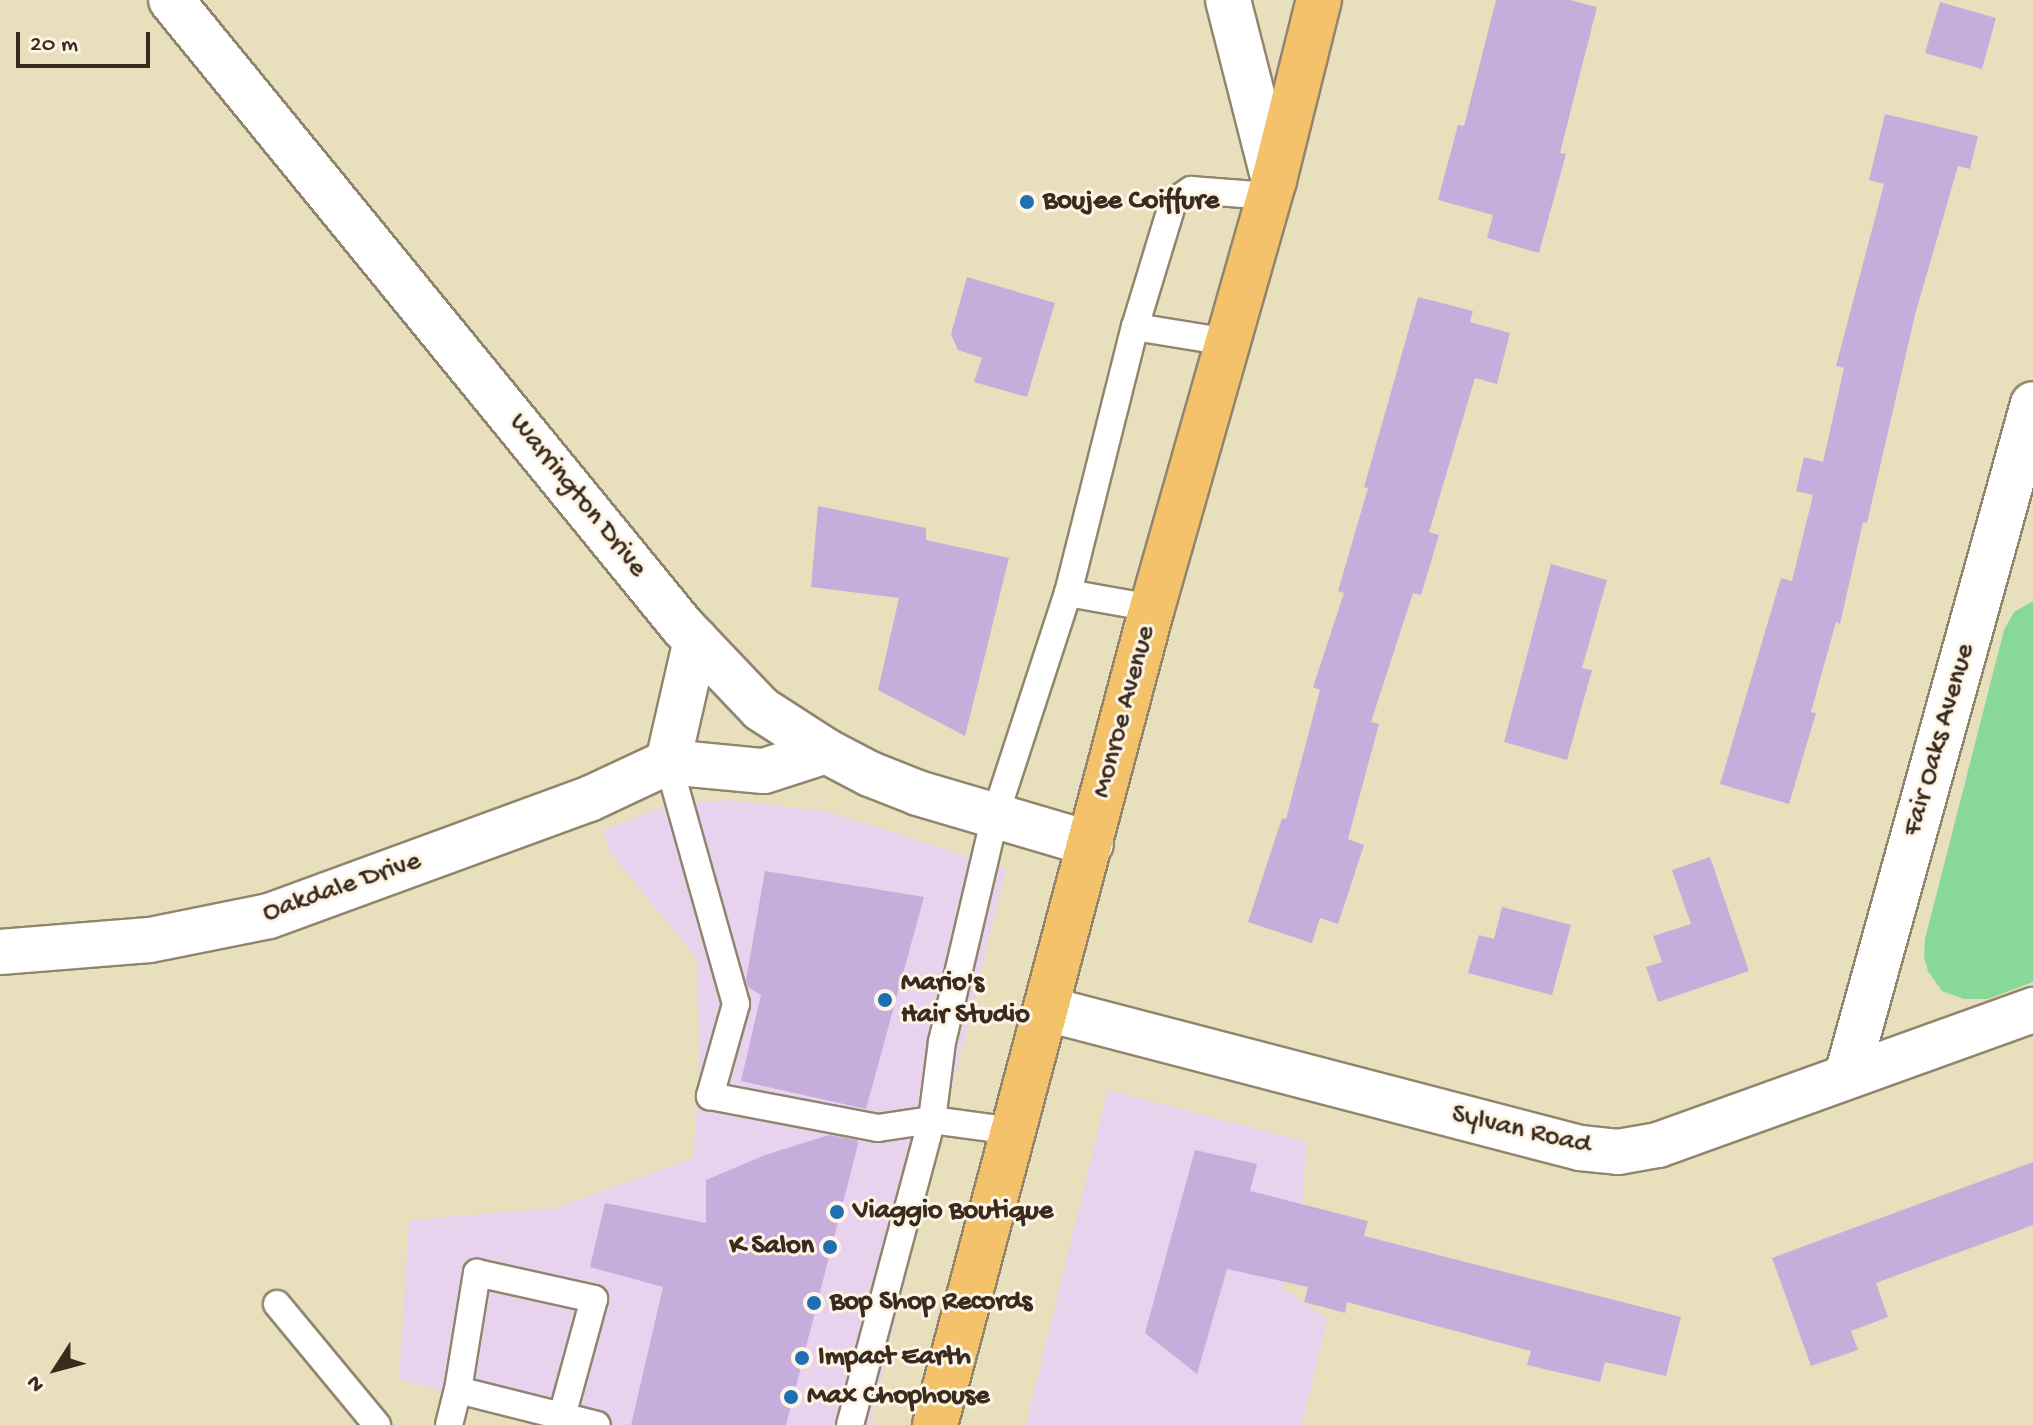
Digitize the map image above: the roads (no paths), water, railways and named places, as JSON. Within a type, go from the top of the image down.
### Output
[{"type":"main road","name":"Monroe Avenue","points":[[935,1425],[1152,608],[1272,188],[1319,0]]},
{"type":"street","name":"Warrington Drive","points":[[171,0],[696,640],[761,709],[826,751],[918,793],[1091,844]]},
{"type":"street","points":[[1228,0],[1272,188]]},
{"type":"street","name":"Fair Oaks Avenue","points":[[1847,1075],[2033,404]]},
{"type":"street","points":[[696,640],[668,762],[764,771],[826,751]]},
{"type":"street","name":"Oakdale Drive","points":[[0,952],[150,940],[269,916],[589,799],[668,762]]},
{"type":"street","name":"Sylvan Road","points":[[1047,1009],[1580,1148],[1618,1152],[1658,1145],[2033,1010]]},
{"type":"lane","points":[[850,1425],[932,1120],[942,1042],[995,816],[1068,593],[1135,327],[1173,202],[1191,190],[1272,188]]},
{"type":"lane","points":[[1135,327],[1228,342]]},
{"type":"lane","points":[[1068,593],[1152,608]]},
{"type":"lane","points":[[668,762],[736,1004],[710,1096],[878,1128],[932,1120],[1012,1131]]},
{"type":"lane","points":[[449,1425],[458,1390],[477,1273],[594,1299],[562,1416]]},
{"type":"lane","points":[[277,1304],[377,1425]]},
{"type":"lane","points":[[458,1390],[597,1425]]},
{"type":"place","name":"Boujee Coiffure","points":[[1027,202]]},
{"type":"place","name":"Mario's Hair Studio","points":[[885,1000]]},
{"type":"place","name":"Viaggio Boutique","points":[[837,1212]]},
{"type":"place","name":"K Salon","points":[[830,1247]]},
{"type":"place","name":"Bop Shop Records","points":[[814,1303]]},
{"type":"place","name":"Impact Earth","points":[[802,1358]]},
{"type":"place","name":"Max Chophouse","points":[[791,1397]]}]
